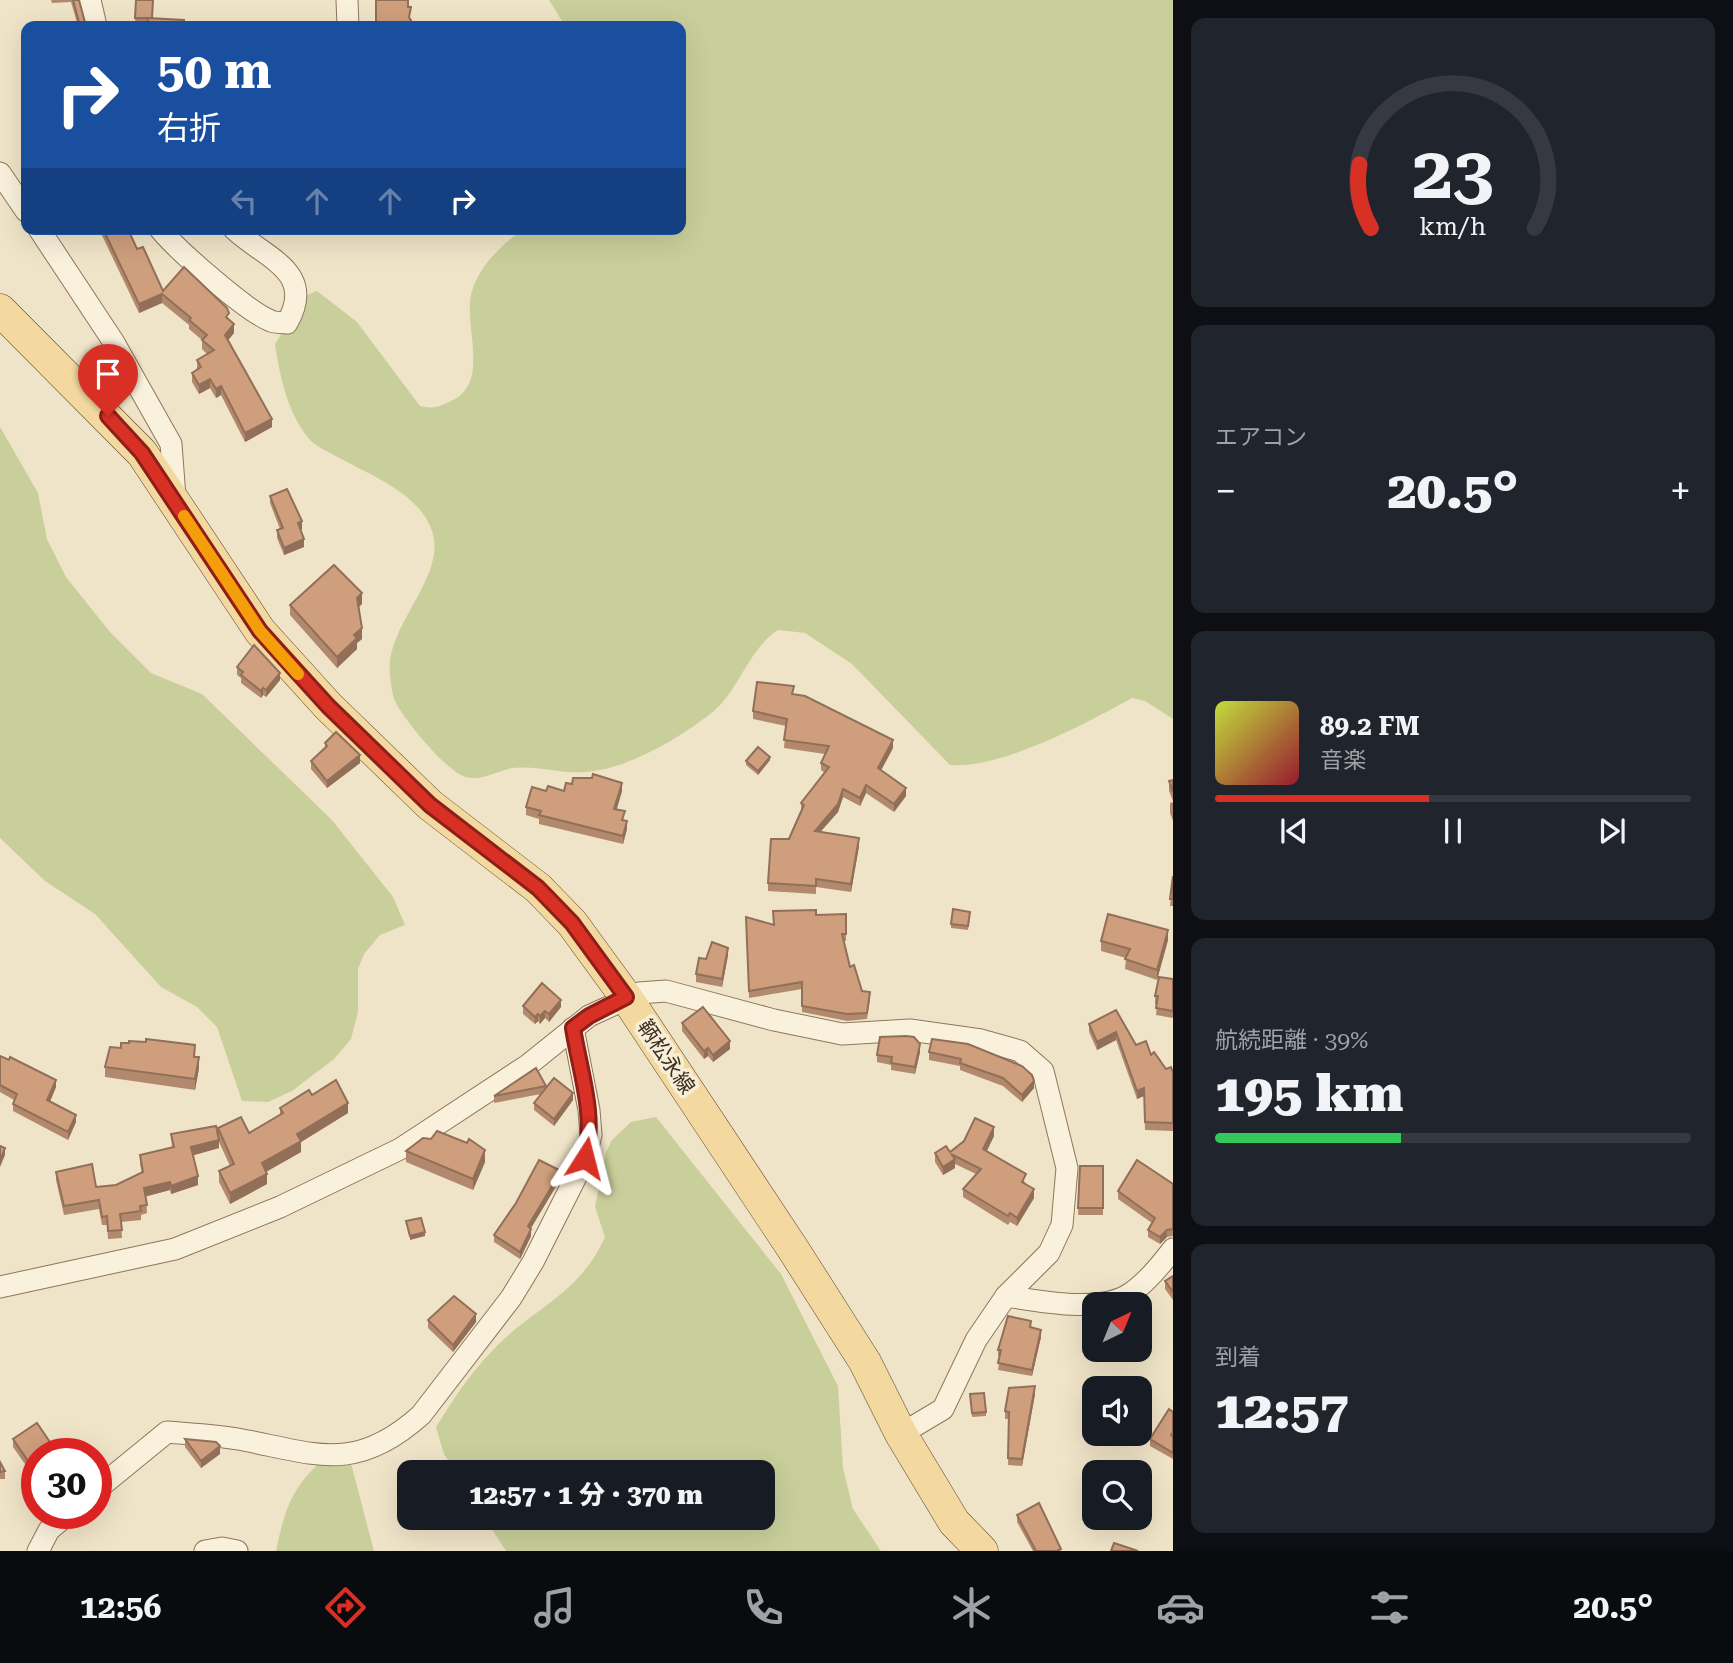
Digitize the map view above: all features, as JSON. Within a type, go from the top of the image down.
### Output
[{"type":"main road","name":"鞆松永線","points":[[0,310],[142,453],[260,631],[328,706],[430,805],[538,888],[572,923],[626,997],[865,1362],[901,1434],[954,1522],[982,1551]]},
{"type":"street","points":[[90,0],[95,21]]},
{"type":"street","points":[[347,0],[348,21]]},
{"type":"street","points":[[0,173],[21,204]]},
{"type":"street","points":[[43,235],[113,341],[171,444],[175,502]]},
{"type":"street","points":[[164,235],[237,298],[271,321],[287,323],[295,303],[292,277],[286,267],[253,247],[240,235]]},
{"type":"street","points":[[0,1287],[175,1249],[280,1207],[400,1149],[528,1065],[589,1016],[626,997],[666,991],[774,1020],[842,1034],[910,1030],[981,1040],[1020,1051],[1042,1071],[1067,1168],[1062,1225],[1049,1253],[1006,1296],[976,1340],[943,1409],[901,1434]]},
{"type":"street","points":[[112,1477],[167,1432],[235,1439],[321,1457],[340,1457],[406,1429],[421,1415],[511,1298],[533,1262],[585,1158],[591,1135],[589,1110],[573,1028]]},
{"type":"street","points":[[1006,1296],[1068,1305],[1129,1296],[1146,1281],[1173,1249]]},
{"type":"street","points":[[38,1551],[50,1529]]},
{"type":"street","points":[[205,1551],[222,1548],[237,1551]]},
{"type":"green space","points":[[549,0],[1173,0],[1173,719],[1145,701],[1132,698],[1092,720],[1018,752],[994,760],[950,765],[852,664],[805,633],[778,630],[758,649],[728,695],[709,715],[650,752],[618,765],[586,772],[512,768],[472,778],[448,766],[428,746],[397,705],[390,674],[396,638],[431,566],[435,548],[432,531],[416,505],[404,495],[311,441],[291,408],[275,344],[305,296],[317,291],[357,322],[420,406],[439,406],[463,392],[470,381],[473,351],[470,304],[475,282],[493,256],[516,235],[686,235],[686,21],[562,21]]},
{"type":"green space","points":[[0,427],[38,493],[47,539],[66,577],[110,632],[151,673],[202,694],[332,820],[393,897],[405,925],[380,935],[364,954],[358,969],[358,1012],[351,1039],[334,1059],[292,1091],[268,1102],[242,1101],[217,1027],[197,1007],[161,987],[95,914],[45,881],[0,838]]},
{"type":"green space","points":[[656,1117],[781,1274],[838,1386],[843,1468],[853,1509],[881,1551],[506,1551],[492,1530],[775,1530],[775,1460],[448,1460],[444,1454],[436,1427],[469,1377],[509,1335],[569,1287],[594,1257],[605,1237],[595,1207],[606,1152],[612,1140],[631,1122]]},
{"type":"green space","points":[[336,1448],[347,1455],[352,1467],[374,1551],[276,1551],[284,1517],[295,1493],[311,1471]]},
{"type":"building","points":[[73,0],[79,0],[85,21],[79,21]]},
{"type":"building","points":[[136,0],[153,0],[152,18],[135,18]]},
{"type":"building","points":[[376,0],[408,0],[411,21],[376,21]]},
{"type":"building","points":[[148,18],[184,20],[184,21],[148,21]]},
{"type":"building","points":[[106,235],[131,235],[137,249],[143,247],[163,291],[184,267],[227,308],[229,313],[226,317],[234,324],[225,335],[272,419],[245,433],[221,386],[216,389],[210,379],[199,385],[192,373],[201,367],[197,360],[214,350],[202,340],[207,335],[162,294],[139,304]]},
{"type":"building","points":[[287,489],[302,521],[298,523],[304,539],[284,548],[277,530],[283,528],[270,496]]},
{"type":"building","points":[[334,565],[362,593],[357,598],[362,628],[354,635],[357,638],[337,657],[290,605]]},
{"type":"building","points":[[254,645],[280,673],[266,690],[263,688],[261,691],[241,675],[243,672],[237,667]]},
{"type":"building","points":[[757,682],[794,686],[792,694],[805,696],[893,740],[878,768],[906,788],[894,804],[866,785],[860,798],[843,789],[838,804],[815,831],[859,838],[851,884],[816,879],[816,886],[768,883],[771,839],[789,839],[804,805],[801,803],[829,767],[821,763],[829,746],[784,740],[787,719],[753,711]]},
{"type":"building","points":[[336,732],[360,755],[327,781],[311,761],[327,746],[325,743]]},
{"type":"building","points":[[758,747],[770,757],[758,771],[746,761]]},
{"type":"building","points":[[593,774],[622,783],[614,809],[625,811],[622,820],[627,821],[623,836],[539,815],[541,811],[526,807],[532,787],[546,791],[548,786],[564,791],[566,783],[572,784],[573,778],[592,778]]},
{"type":"building","points":[[1173,876],[1173,899],[1170,899]]},
{"type":"building","points":[[953,909],[970,912],[968,926],[951,924]]},
{"type":"building","points":[[816,910],[816,915],[846,914],[846,934],[842,934],[850,967],[854,965],[862,991],[870,992],[867,1013],[847,1014],[802,1006],[802,982],[749,991],[746,917],[774,925],[773,911]]},
{"type":"building","points":[[1108,914],[1168,930],[1157,970],[1125,959],[1130,949],[1101,941]]},
{"type":"building","points":[[712,942],[728,948],[722,979],[696,974],[699,958],[706,959]]},
{"type":"building","points":[[1159,977],[1173,979],[1173,1011],[1156,1008],[1158,996],[1155,996]]},
{"type":"building","points":[[542,983],[561,1000],[549,1014],[545,1011],[535,1017],[523,1006]]},
{"type":"building","points":[[703,1007],[730,1041],[713,1055],[708,1048],[704,1051],[682,1023]]},
{"type":"building","points":[[1116,1010],[1136,1045],[1146,1041],[1151,1055],[1154,1052],[1166,1069],[1171,1067],[1173,1123],[1145,1122],[1144,1088],[1137,1091],[1116,1032],[1097,1042],[1089,1024]]},
{"type":"building","points":[[880,1037],[914,1037],[920,1044],[915,1067],[891,1063],[892,1057],[877,1055]]},
{"type":"building","points":[[146,1039],[195,1045],[194,1057],[199,1057],[195,1079],[105,1067],[110,1047],[121,1048],[121,1043],[146,1042]]},
{"type":"building","points":[[932,1039],[968,1044],[1022,1066],[1032,1075],[1034,1081],[1022,1095],[1003,1078],[960,1063],[961,1059],[929,1052]]},
{"type":"building","points":[[0,1056],[9,1060],[10,1057],[56,1080],[47,1100],[76,1115],[68,1132],[13,1104],[17,1094],[0,1085]]},
{"type":"building","points":[[536,1068],[546,1086],[494,1096]]},
{"type":"building","points":[[554,1078],[573,1093],[554,1119],[534,1103]]},
{"type":"building","points":[[336,1080],[348,1103],[297,1134],[301,1141],[262,1163],[267,1174],[230,1193],[219,1171],[234,1164],[218,1128],[241,1117],[249,1133],[283,1113],[280,1108],[309,1090],[312,1095]]},
{"type":"building","points":[[975,1118],[994,1127],[983,1149],[1026,1174],[1022,1182],[1034,1189],[1017,1218],[1010,1213],[1008,1216],[963,1189],[981,1169],[951,1154],[955,1159],[943,1167],[935,1153],[946,1146],[950,1152],[964,1141]]},
{"type":"building","points":[[216,1126],[219,1140],[191,1147],[198,1176],[171,1186],[170,1182],[144,1188],[147,1205],[140,1206],[141,1211],[120,1214],[122,1230],[108,1231],[107,1216],[102,1217],[99,1200],[64,1206],[56,1172],[92,1164],[96,1187],[116,1185],[143,1172],[140,1155],[174,1147],[171,1134]]},
{"type":"building","points":[[437,1131],[467,1143],[469,1139],[485,1150],[473,1179],[406,1151],[423,1138],[431,1139]]},
{"type":"building","points":[[0,1146],[5,1148],[0,1160]]},
{"type":"building","points":[[539,1160],[561,1171],[528,1226],[531,1229],[520,1252],[494,1235],[516,1203]]},
{"type":"building","points":[[1137,1160],[1173,1184],[1173,1229],[1167,1230],[1160,1237],[1148,1230],[1155,1218],[1118,1191]]},
{"type":"building","points":[[1080,1166],[1103,1166],[1103,1208],[1078,1208]]},
{"type":"building","points":[[421,1218],[425,1232],[410,1236],[406,1221]]},
{"type":"building","points":[[1173,1276],[1173,1292],[1165,1281]]},
{"type":"building","points":[[454,1296],[476,1314],[453,1345],[428,1320]]},
{"type":"building","points":[[1008,1316],[1031,1321],[1030,1327],[1041,1330],[1032,1370],[998,1363],[1001,1350],[998,1350]]},
{"type":"building","points":[[1035,1386],[1022,1459],[1008,1458],[1009,1412],[1005,1411],[1009,1388]]},
{"type":"building","points":[[984,1393],[986,1412],[972,1413],[970,1394]]},
{"type":"building","points":[[1169,1409],[1173,1412],[1173,1453],[1152,1440]]},
{"type":"building","points":[[37,1423],[47,1438],[21,1438],[21,1451],[13,1439]]},
{"type":"building","points":[[185,1439],[216,1442],[220,1446],[201,1461]]},
{"type":"building","points":[[1039,1503],[1061,1549],[1057,1551],[1036,1551],[1017,1515]]},
{"type":"building","points":[[1114,1543],[1138,1551],[1111,1551]]},
{"type":"slow traffic","points":[[184,516],[211,561],[260,631],[298,674]]},
{"type":"route","points":[[108,416],[142,453],[211,561],[260,631],[328,706],[430,805],[538,888],[572,923],[626,997],[589,1016],[573,1028],[589,1110],[591,1135],[585,1158]]}]
